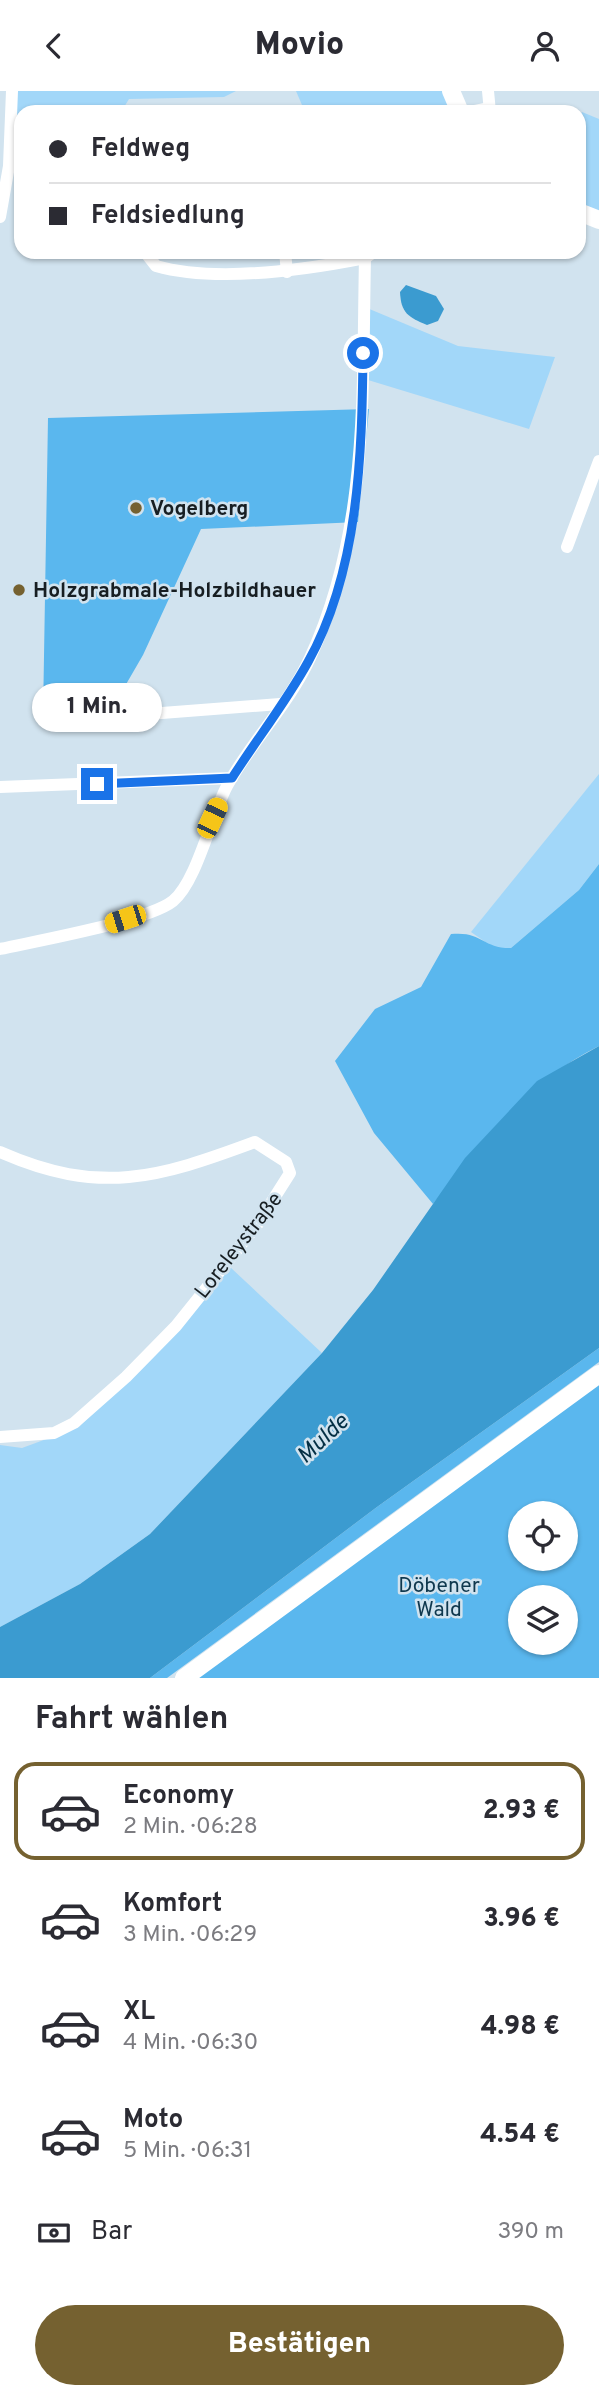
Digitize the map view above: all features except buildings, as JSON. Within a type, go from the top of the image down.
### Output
[{"type":"main road","points":[[184,1678],[599,1374]]},
{"type":"street","points":[[0,217],[9,166],[12,91]]},
{"type":"street","points":[[150,259],[156,266],[169,270],[287,272],[350,259]]},
{"type":"street","points":[[286,259],[287,272]]},
{"type":"street","points":[[0,949],[112,923],[173,901],[193,868],[212,818],[232,778],[309,661],[343,570],[351,534],[362,429],[369,259]]},
{"type":"street","points":[[567,547],[599,461]]},
{"type":"street","points":[[45,722],[280,704]]},
{"type":"street","points":[[0,787],[232,778]]},
{"type":"street","name":"Loreleystraße","points":[[0,1152],[72,1177],[128,1178],[176,1169],[255,1142],[286,1162],[290,1173],[275,1201],[176,1326],[126,1377],[74,1423],[54,1433],[0,1437]]},
{"type":"shaded area","points":[[12,91],[236,91],[224,97],[129,99],[125,105],[14,105],[14,166],[9,166]]},
{"type":"shaded area","points":[[296,91],[445,91],[452,105],[302,105]]},
{"type":"shaded area","points":[[586,114],[599,119],[599,215],[586,210]]},
{"type":"shaded area","points":[[367,308],[458,346],[555,357],[529,429],[368,380]]},
{"type":"shaded area","points":[[599,774],[599,864],[579,890],[511,948],[494,948],[471,932]]},
{"type":"shaded area","points":[[230,1267],[322,1353],[150,1534],[80,1584],[0,1627],[0,1445],[22,1448],[79,1427]]},
{"type":"green space","points":[[369,409],[358,522],[201,529],[143,655],[110,712],[43,716],[48,418]]},
{"type":"green space","points":[[599,864],[599,1046],[574,1060],[528,1095],[488,1137],[433,1204],[374,1133],[335,1061],[375,1009],[421,987],[451,934],[470,935],[493,945],[511,948],[579,890]]},
{"type":"green space","points":[[599,1348],[599,1362],[167,1678],[150,1678],[377,1507]]},
{"type":"green space","name":"Döbener Wald","points":[[599,1380],[599,1678],[193,1678]]},
{"type":"water","points":[[406,285],[436,296],[444,309],[438,321],[427,325],[404,310],[400,292]]},
{"type":"water","name":"Mulde","points":[[599,1046],[599,1348],[377,1507],[150,1678],[0,1678],[0,1627],[80,1584],[150,1534],[322,1353],[373,1290],[465,1158],[537,1081]]},
{"type":"place","name":"Vogelberg","points":[[136,508]]},
{"type":"place","name":"Holzgrabmale-Holzbildhauer","points":[[19,590]]},
{"type":"route","points":[[97,784],[232,778],[309,661],[343,570],[351,534],[362,429],[363,353]]}]
